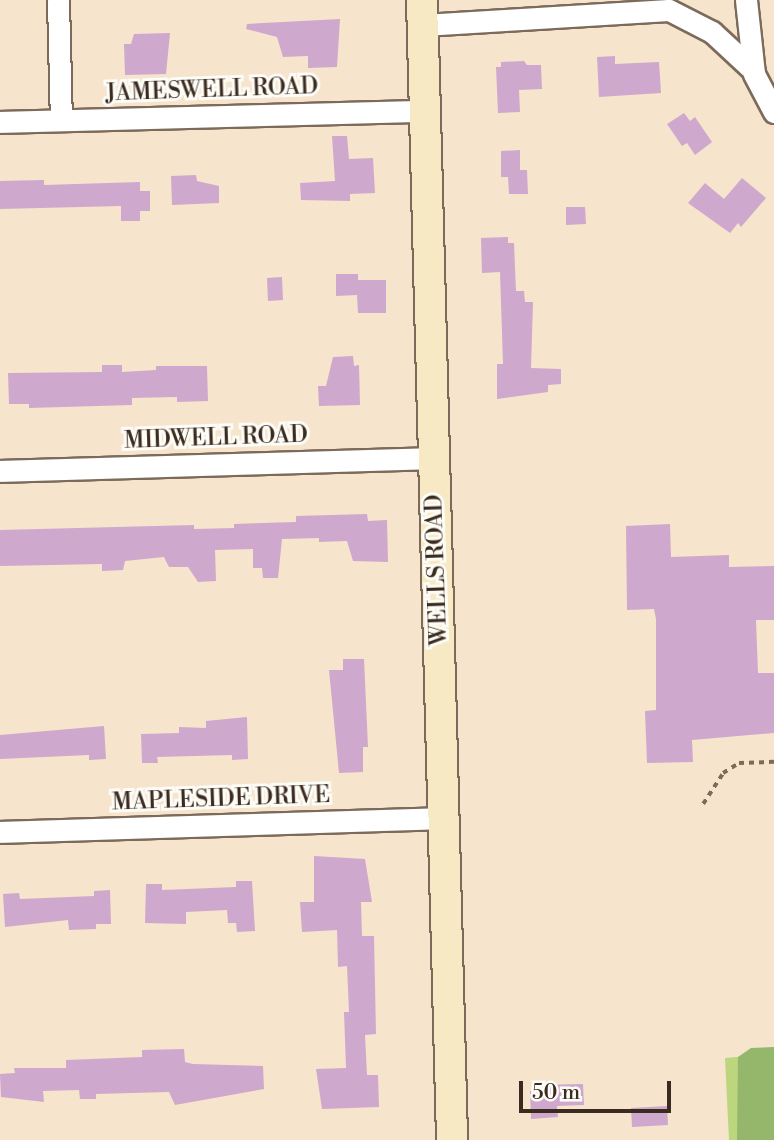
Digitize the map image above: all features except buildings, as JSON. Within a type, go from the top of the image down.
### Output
[{"type":"main road","name":"WELLS ROAD","points":[[422,13],[452,1140]]},
{"type":"street","points":[[58,0],[61,120]]},
{"type":"street","points":[[746,0],[753,70]]},
{"type":"street","points":[[422,13],[677,5],[712,32],[753,70],[774,112]]},
{"type":"street","name":"JAMESWELL ROAD","points":[[0,122],[425,111]]},
{"type":"street","name":"MIDWELL ROAD","points":[[0,471],[434,458]]},
{"type":"street","name":"MAPLESIDE DRIVE","points":[[0,832],[444,818]]},
{"type":"path","points":[[703,804],[723,773],[739,763],[774,762]]},
{"type":"green space","points":[[774,1047],[774,1140],[737,1140],[738,1057],[751,1048]]},
{"type":"green space","points":[[774,1054],[774,1140],[729,1140],[725,1058]]}]
